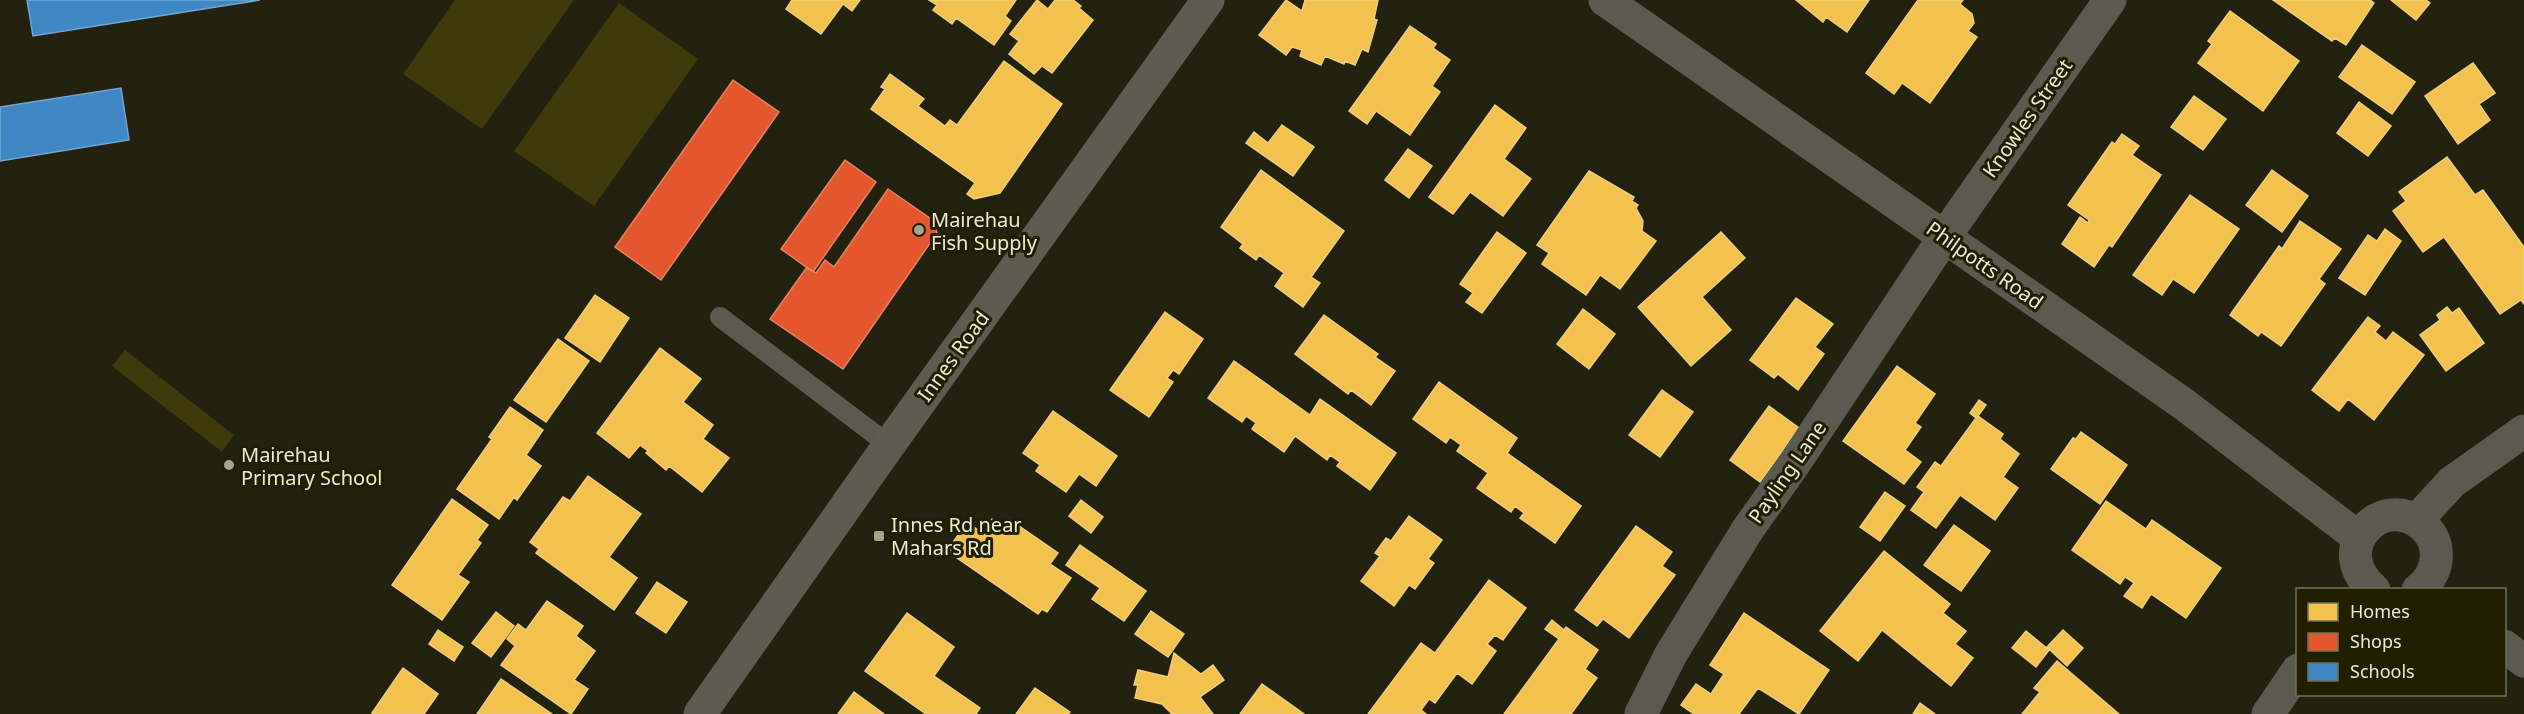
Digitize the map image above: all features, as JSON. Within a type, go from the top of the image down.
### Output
[{"type":"main road","name":"Innes Road","points":[[700,714],[889,445],[1208,0]]},
{"type":"street","name":"Philpotts Road","points":[[1605,0],[2185,405],[2359,538]]},
{"type":"street","name":"Knowles Street","points":[[1945,236],[2110,0]]},
{"type":"street","name":"Payling Lane","points":[[1641,714],[1671,654],[1707,593],[1945,236]]},
{"type":"street","points":[[2418,520],[2452,482],[2524,431]]},
{"type":"street","points":[[2363,586],[2356,566],[2355,552],[2359,538],[2377,519],[2390,515],[2404,515],[2418,520],[2429,531],[2435,544],[2437,558],[2426,588]]},
{"type":"street","points":[[2506,647],[2524,661]]},
{"type":"street","points":[[2268,714],[2296,673]]},
{"type":"lane","points":[[720,317],[889,445]]},
{"type":"shaded area","points":[[455,0],[574,0],[482,129],[403,74]]},
{"type":"shaded area","points":[[619,3],[698,59],[594,206],[514,151]]},
{"type":"shaded area","points":[[125,350],[234,435],[222,452],[112,366]]},
{"type":"building: Homes","points":[[792,0],[860,0],[852,11],[843,4],[821,34],[786,9]]},
{"type":"building: Homes","points":[[929,0],[1016,0],[1005,16],[1011,21],[994,45],[956,18],[952,24],[933,10],[937,5]]},
{"type":"building: Homes","points":[[1037,0],[1048,9],[1055,0],[1073,0],[1093,20],[1052,73],[1042,66],[1034,74],[1009,54],[1019,41],[1010,34]]},
{"type":"building: Homes","points":[[1286,0],[1302,11],[1305,0],[1378,0],[1374,19],[1377,20],[1368,52],[1362,49],[1355,65],[1345,61],[1344,64],[1325,56],[1321,65],[1300,56],[1302,50],[1292,47],[1286,55],[1259,35]]},
{"type":"building: Homes","points":[[1796,0],[1869,0],[1847,32],[1826,17],[1823,22]]},
{"type":"building: Homes","points":[[1918,0],[1963,0],[1960,4],[1972,14],[1974,23],[1968,31],[1977,37],[1930,103],[1902,83],[1894,94],[1866,73]]},
{"type":"building: Homes","points":[[2273,0],[2370,0],[2374,3],[2346,45],[2335,38],[2332,41]]},
{"type":"building: Homes","points":[[2391,0],[2426,0],[2430,3],[2416,20]]},
{"type":"building: Homes","points":[[2230,11],[2299,61],[2263,111],[2198,63],[2212,44],[2208,41]]},
{"type":"building: Homes","points":[[1410,26],[1436,44],[1433,48],[1450,60],[1432,86],[1440,92],[1410,135],[1376,111],[1367,124],[1349,111]]},
{"type":"building: Homes","points":[[2362,45],[2415,82],[2392,114],[2339,77]]},
{"type":"building: Homes","points":[[1004,61],[1062,104],[1000,193],[974,199],[967,194],[975,183],[871,109],[885,89],[881,87],[890,74],[924,99],[918,106],[945,126],[950,120],[957,125]]},
{"type":"building: Homes","points":[[2473,63],[2495,93],[2479,104],[2490,120],[2458,144],[2425,96]]},
{"type":"building: Homes","points":[[2194,96],[2226,119],[2203,150],[2171,127]]},
{"type":"building: Homes","points":[[2359,102],[2391,126],[2368,156],[2337,133]]},
{"type":"building: Homes","points":[[1495,105],[1526,128],[1504,159],[1531,179],[1503,216],[1470,192],[1453,214],[1429,197]]},
{"type":"building: Homes","points":[[1282,125],[1314,147],[1293,176],[1246,143],[1254,132],[1268,143]]},
{"type":"building: Homes","points":[[2122,134],[2139,146],[2132,155],[2161,175],[2112,247],[2109,245],[2094,267],[2062,244],[2080,217],[2088,223],[2089,220],[2068,205],[2112,142],[2115,144]]},
{"type":"building: Homes","points":[[1408,149],[1432,166],[1409,198],[1385,180]]},
{"type":"building: Homes","points":[[2447,157],[2475,195],[2483,190],[2524,247],[2524,304],[2521,300],[2500,314],[2444,237],[2423,252],[2393,211],[2406,201],[2399,192]]},
{"type":"building: Homes","points":[[1261,170],[1344,231],[1311,277],[1320,283],[1303,307],[1275,286],[1284,273],[1259,255],[1256,260],[1240,248],[1243,244],[1221,227]]},
{"type":"building: Homes","points":[[2272,170],[2308,196],[2282,232],[2246,205]]},
{"type":"building: Homes","points":[[1589,171],[1634,197],[1632,201],[1638,205],[1636,208],[1643,221],[1642,231],[1656,241],[1620,289],[1600,275],[1586,295],[1542,264],[1549,253],[1537,245]]},
{"type":"building: Homes","points":[[2190,195],[2239,229],[2194,293],[2173,279],[2162,295],[2133,275]]},
{"type":"building: Homes","points":[[2300,221],[2341,249],[2319,279],[2325,284],[2281,346],[2261,332],[2258,336],[2230,315],[2279,246],[2282,249]]},
{"type":"building: Homes","points":[[2385,229],[2401,241],[2365,295],[2339,278],[2368,235],[2377,241]]},
{"type":"building: Homes","points":[[1497,232],[1526,253],[1482,313],[1466,302],[1473,293],[1460,284]]},
{"type":"building: Homes","points":[[1721,232],[1745,258],[1702,297],[1731,330],[1691,366],[1638,307]]},
{"type":"building: Homes","points":[[595,295],[629,318],[600,362],[565,338]]},
{"type":"building: Homes","points":[[1796,298],[1833,324],[1815,347],[1824,354],[1798,390],[1778,374],[1774,378],[1750,360]]},
{"type":"building: Homes","points":[[2447,307],[2452,313],[2459,308],[2484,343],[2446,371],[2420,335],[2440,320],[2437,315]]},
{"type":"building: Homes","points":[[1583,309],[1615,334],[1589,369],[1557,344]]},
{"type":"building: Homes","points":[[1165,312],[1203,339],[1179,374],[1173,370],[1167,378],[1173,382],[1149,417],[1110,390]]},
{"type":"building: Homes","points":[[1324,315],[1378,354],[1375,357],[1395,371],[1371,405],[1351,390],[1348,394],[1295,354]]},
{"type":"building: Homes","points":[[2368,317],[2380,326],[2375,332],[2386,341],[2393,332],[2424,355],[2374,420],[2348,399],[2339,411],[2312,390]]},
{"type":"building: Homes","points":[[558,339],[589,361],[546,422],[514,400]]},
{"type":"building: Homes","points":[[660,348],[701,379],[683,402],[713,425],[703,439],[729,458],[702,492],[669,466],[666,470],[640,445],[629,458],[597,433]]},
{"type":"building: Homes","points":[[1234,361],[1310,415],[1320,399],[1396,453],[1370,490],[1337,466],[1340,462],[1330,455],[1327,460],[1295,436],[1284,452],[1252,429],[1256,423],[1246,416],[1242,422],[1208,398]]},
{"type":"building: Homes","points":[[1897,366],[1935,394],[1915,423],[1921,427],[1905,450],[1921,462],[1904,484],[1843,441]]},
{"type":"building: Homes","points":[[1439,382],[1517,438],[1507,453],[1581,506],[1555,543],[1520,518],[1524,513],[1515,506],[1511,512],[1477,488],[1488,473],[1457,451],[1461,445],[1450,437],[1446,443],[1413,419]]},
{"type":"building: Homes","points":[[1662,390],[1693,412],[1660,457],[1629,435]]},
{"type":"building: Homes","points":[[1979,400],[1986,405],[1978,416],[2003,434],[2000,439],[2019,454],[2003,477],[2018,488],[1995,520],[1960,495],[1936,528],[1911,510],[1924,492],[1917,487],[1935,462],[1941,466],[1976,418],[1970,413]]},
{"type":"building: Homes","points":[[1769,406],[1799,428],[1760,482],[1730,460]]},
{"type":"building: Homes","points":[[510,407],[543,430],[526,455],[541,466],[517,500],[514,497],[499,519],[457,489],[492,439],[489,437]]},
{"type":"building: Homes","points":[[1053,411],[1117,456],[1096,486],[1079,474],[1066,492],[1036,471],[1040,465],[1023,453]]},
{"type":"building: Homes","points":[[2081,432],[2127,465],[2100,504],[2051,469],[2073,438],[2076,439]]},
{"type":"building: Homes","points":[[588,476],[641,514],[609,557],[637,578],[614,610],[536,553],[539,549],[530,542],[563,497],[570,501]]},
{"type":"building: Homes","points":[[1885,492],[1905,506],[1880,541],[1860,527]]},
{"type":"building: Homes","points":[[452,499],[488,525],[477,540],[481,543],[458,575],[469,582],[442,620],[392,585]]},
{"type":"building: Homes","points":[[1081,500],[1103,517],[1091,533],[1069,516]]},
{"type":"building: Homes","points":[[2106,501],[2146,529],[2152,520],[2221,568],[2186,618],[2151,594],[2142,608],[2124,596],[2134,583],[2125,577],[2120,584],[2072,550]]},
{"type":"building: Homes","points":[[1409,516],[1442,540],[1428,559],[1434,563],[1415,589],[1409,585],[1394,606],[1361,581],[1380,556],[1375,553],[1386,538],[1391,541]]},
{"type":"building: Homes","points":[[992,519],[1003,527],[1009,519],[1058,553],[1050,564],[1071,578],[1047,612],[1042,609],[1038,614],[947,551],[967,522],[982,533]]},
{"type":"building: Homes","points":[[1954,525],[1990,551],[1961,591],[1924,565]]},
{"type":"building: Homes","points":[[1636,526],[1672,552],[1662,566],[1675,575],[1629,638],[1603,619],[1597,626],[1575,610]]},
{"type":"building: Homes","points":[[1080,545],[1146,591],[1124,621],[1092,599],[1100,588],[1066,565]]},
{"type":"building: Homes","points":[[1884,551],[1950,604],[1943,613],[1966,631],[1955,644],[1973,658],[1951,686],[1882,630],[1858,661],[1820,631]]},
{"type":"building: Homes","points":[[1489,580],[1526,608],[1503,640],[1495,635],[1487,644],[1496,651],[1472,684],[1457,673],[1435,703],[1429,699],[1421,710],[1426,714],[1368,714],[1421,643],[1435,653]]},
{"type":"building: Homes","points":[[657,582],[687,602],[666,633],[636,613]]},
{"type":"building: Homes","points":[[547,601],[583,626],[576,636],[595,651],[574,680],[588,689],[571,714],[501,665],[515,646],[507,639],[518,624],[526,630]]},
{"type":"building: Homes","points":[[1151,611],[1184,634],[1168,657],[1135,634]]},
{"type":"building: Homes","points":[[496,612],[514,626],[491,657],[472,643]]},
{"type":"building: Homes","points":[[907,613],[954,647],[934,676],[980,708],[976,714],[926,714],[865,671]]},
{"type":"building: Homes","points":[[1744,613],[1829,670],[1799,714],[1758,688],[1739,714],[1694,714],[1681,705],[1696,684],[1711,694],[1724,674],[1710,665]]},
{"type":"building: Homes","points":[[1552,620],[1564,630],[1566,627],[1598,650],[1585,669],[1597,678],[1571,714],[1504,714],[1559,639],[1545,629]]},
{"type":"building: Homes","points":[[438,630],[463,647],[454,661],[429,644]]},
{"type":"building: Homes","points":[[2063,630],[2083,648],[2067,666],[2047,647]]},
{"type":"building: Homes","points":[[2026,631],[2049,650],[2036,667],[2012,648]]},
{"type":"building: Homes","points":[[1174,653],[1201,674],[1213,665],[1224,680],[1200,697],[1213,714],[1172,714],[1162,704],[1135,698],[1138,685],[1134,685],[1138,670],[1168,677]]},
{"type":"building: Homes","points":[[2057,661],[2119,714],[2022,714],[2040,692],[2034,688]]},
{"type":"building: Homes","points":[[403,668],[438,694],[424,714],[372,713]]},
{"type":"building: Homes","points":[[501,679],[552,714],[477,714]]},
{"type":"building: Homes","points":[[1262,684],[1304,714],[1240,714]]},
{"type":"building: Homes","points":[[1035,688],[1070,712],[1068,714],[1016,714]]},
{"type":"building: Homes","points":[[854,692],[884,714],[838,714]]},
{"type":"building: Homes","points":[[1920,703],[1935,714],[1913,714]]},
{"type":"building: Shops","points":[[733,80],[779,112],[661,280],[615,247]]},
{"type":"building: Shops","points":[[845,160],[876,182],[813,272],[781,249]]},
{"type":"building: Shops","points":[[888,189],[934,221],[937,233],[843,369],[770,319],[807,267],[816,273],[825,260],[834,267]]},
{"type":"building: Schools","points":[[27,0],[260,0],[33,36]]},
{"type":"building: Schools","points":[[121,88],[129,140],[0,161],[0,107]]},
{"type":"place","name":"Mairehau Fish Supply","points":[[919,230]]},
{"type":"place","name":"Mairehau Primary School","points":[[229,465]]},
{"type":"place","name":"Innes Rd near Mahars Rd","points":[[879,536]]}]
